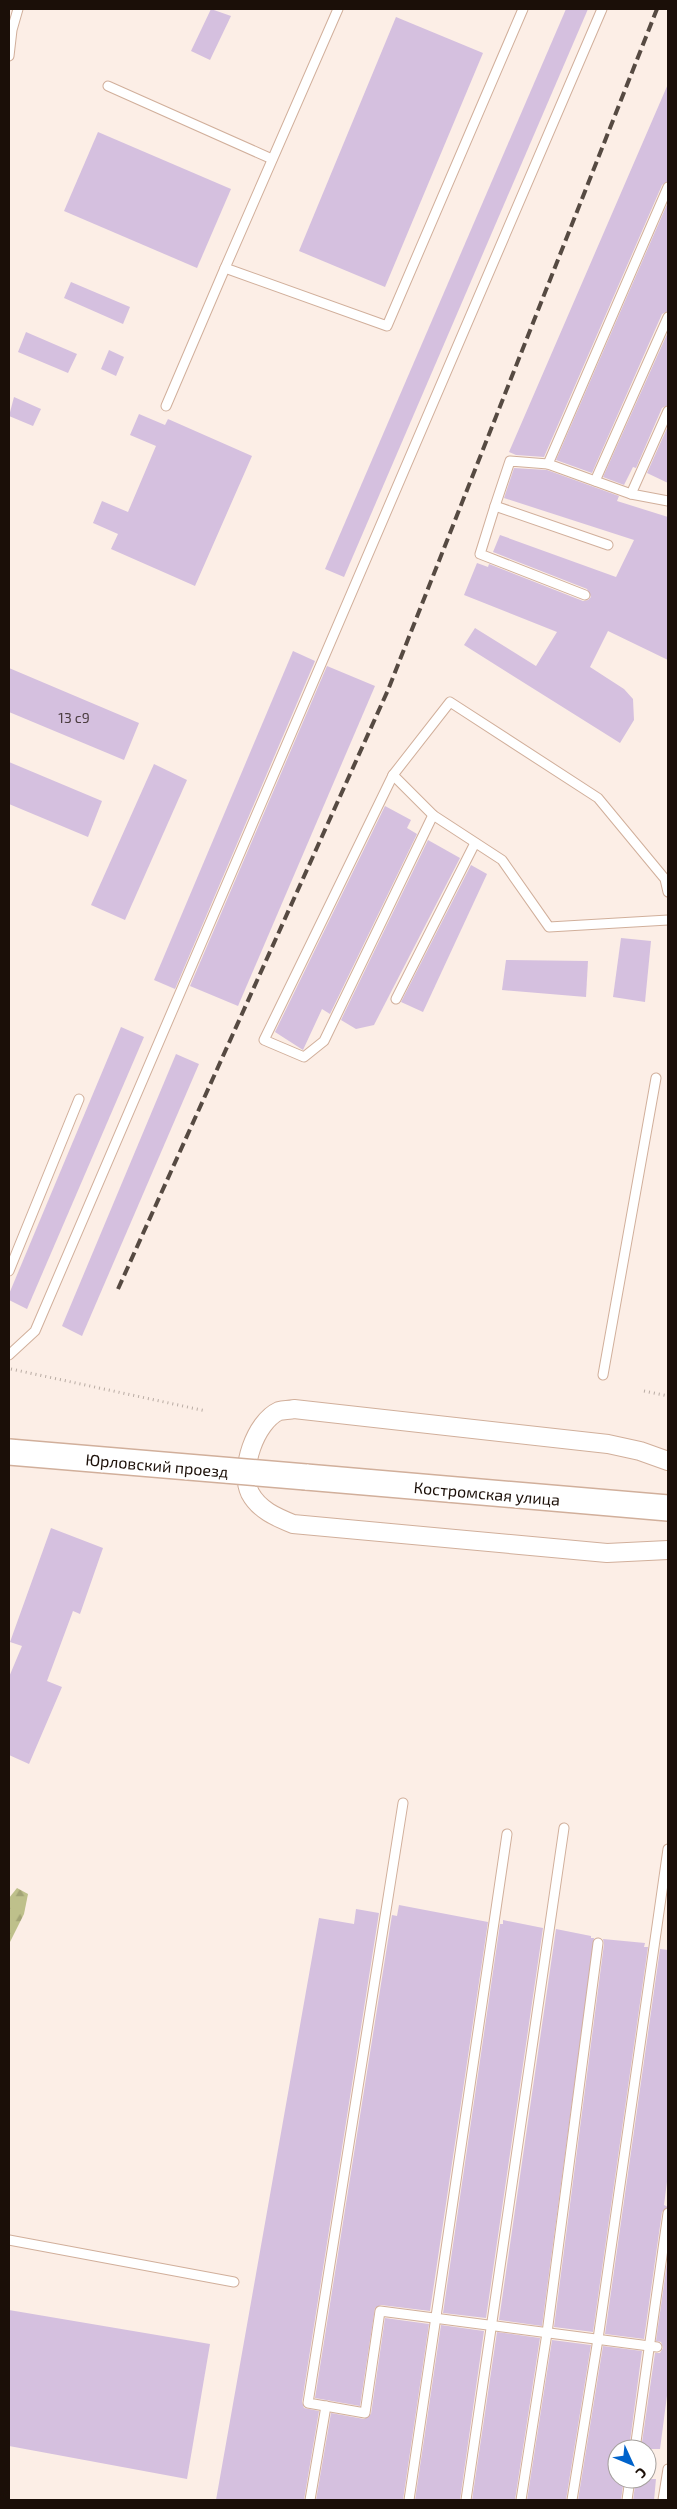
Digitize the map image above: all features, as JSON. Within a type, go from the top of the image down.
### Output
[{"type":"main road","name":"Юрловский проезд","points":[[9,1452],[306,1477]]},
{"type":"main road","name":"Костромская улица","points":[[306,1477],[668,1508]]},
{"type":"street","points":[[668,1461],[640,1451],[608,1444],[294,1409],[278,1412],[265,1424],[253,1444],[246,1462],[246,1478],[250,1493],[261,1507],[276,1517],[293,1524],[607,1553],[668,1550]]},
{"type":"lane","points":[[9,56],[12,30],[18,9]]},
{"type":"lane","points":[[166,406],[338,9]]},
{"type":"lane","points":[[225,268],[387,326],[523,9]]},
{"type":"lane","points":[[9,1355],[34,1331],[602,9]]},
{"type":"lane","points":[[108,86],[272,159]]},
{"type":"lane","points":[[548,464],[668,187]]},
{"type":"lane","points":[[595,482],[668,317]]},
{"type":"lane","points":[[631,494],[668,411]]},
{"type":"lane","points":[[585,595],[480,554],[510,461],[548,464],[631,494],[668,501]]},
{"type":"lane","points":[[495,506],[608,544]]},
{"type":"lane","points":[[433,815],[324,1041],[304,1057],[264,1040],[393,775],[450,702],[598,798],[665,879],[668,892]]},
{"type":"lane","points":[[393,775],[433,815],[502,860],[549,927],[668,920]]},
{"type":"lane","points":[[396,1000],[475,843]]},
{"type":"lane","points":[[603,1375],[656,1078]]},
{"type":"lane","points":[[9,1271],[79,1100]]},
{"type":"lane","points":[[403,1803],[308,2403],[365,2413],[380,2311],[654,2346]]},
{"type":"lane","points":[[466,2500],[564,1828]]},
{"type":"lane","points":[[409,2500],[507,1834]]},
{"type":"lane","points":[[572,2500],[598,2339],[668,1849]]},
{"type":"lane","points":[[520,2500],[547,2333],[598,1943]]},
{"type":"lane","points":[[637,2439],[654,2346],[668,2213]]},
{"type":"lane","points":[[9,2240],[234,2282]]},
{"type":"lane","points":[[310,2500],[326,2406]]},
{"type":"lane","points":[[663,2500],[668,2469]]},
{"type":"path","points":[[9,1369],[206,1411]]},
{"type":"path","points":[[644,1391],[668,1396]]},
{"type":"green space","points":[[17,1888],[28,1894],[24,1914],[9,1944],[9,1898]]},
{"type":"building","points":[[211,9],[231,16],[210,60],[191,51]]},
{"type":"building","points":[[566,9],[588,9],[344,577],[325,569]]},
{"type":"building","points":[[396,17],[483,53],[385,287],[299,251]]},
{"type":"building","points":[[668,84],[668,181],[662,185],[544,457],[516,455],[509,452]]},
{"type":"building","points":[[98,132],[231,189],[197,268],[64,211]]},
{"type":"building","points":[[668,202],[668,311],[662,314],[592,473],[556,460]]},
{"type":"building","points":[[71,282],[130,307],[123,324],[64,298]]},
{"type":"building","points":[[26,332],[77,354],[68,373],[18,352]]},
{"type":"building","points":[[668,332],[668,405],[662,408],[636,468],[633,467],[624,485],[603,477]]},
{"type":"building","points":[[109,350],[124,357],[116,376],[101,369]]},
{"type":"building","points":[[14,397],[41,409],[33,426],[9,416]]},
{"type":"building","points":[[139,414],[165,425],[168,419],[252,456],[195,586],[111,549],[118,534],[93,523],[102,501],[128,512],[156,446],[130,435]]},
{"type":"building","points":[[668,426],[668,483],[647,473]]},
{"type":"building","points":[[514,468],[547,470],[619,496],[617,501],[668,517],[668,660],[608,631],[590,667],[624,689],[633,699],[634,720],[620,743],[464,645],[475,628],[536,666],[557,632],[464,595],[477,563],[488,567],[489,564],[583,601],[591,597],[587,589],[493,552],[500,535],[616,577],[634,540],[504,498]]},
{"type":"building","points":[[293,651],[315,661],[175,989],[154,980]]},
{"type":"building","points":[[327,666],[375,686],[238,1006],[190,986]]},
{"type":"building","points":[[9,668],[139,723],[124,760],[9,712]]},
{"type":"building","points":[[9,762],[102,801],[88,837],[9,804]]},
{"type":"building","points":[[154,764],[187,780],[125,920],[91,905]]},
{"type":"building","points":[[385,806],[411,820],[407,828],[417,834],[330,1014],[322,1009],[303,1050],[275,1032]]},
{"type":"building","points":[[428,840],[460,858],[374,1025],[356,1029],[341,1020]]},
{"type":"building","points":[[471,865],[487,874],[423,1012],[401,1002]]},
{"type":"building","points":[[621,938],[651,941],[645,1002],[613,997]]},
{"type":"building","points":[[506,960],[588,961],[586,997],[502,990]]},
{"type":"building","points":[[121,1027],[144,1037],[27,1309],[9,1300],[9,1294]]},
{"type":"building","points":[[176,1054],[199,1064],[82,1336],[62,1326]]},
{"type":"building","points":[[51,1528],[103,1548],[80,1614],[73,1611],[47,1681],[62,1687],[29,1764],[9,1755],[9,1677],[22,1646],[10,1642]]},
{"type":"building","points":[[399,1905],[488,1922],[430,2311],[381,2305],[375,2308],[360,2406],[315,2398],[392,1915],[397,1916]]},
{"type":"building","points":[[356,1909],[379,1913],[302,2402],[304,2408],[319,2411],[304,2500],[216,2500],[319,1918],[354,1924]]},
{"type":"building","points":[[503,1920],[543,1928],[486,2318],[443,2313],[500,1924],[503,1924]]},
{"type":"building","points":[[556,1929],[594,1938],[542,2326],[499,2320]]},
{"type":"building","points":[[603,1939],[645,1943],[644,1947],[648,1947],[593,2332],[554,2327],[604,1944]]},
{"type":"building","points":[[660,1949],[668,1950],[668,2174],[664,2205],[668,2207],[662,2212],[644,2339],[605,2334]]},
{"type":"building","points":[[668,2256],[668,2388],[660,2449],[657,2449],[657,2439],[642,2439],[655,2353],[660,2353],[663,2348],[661,2342],[656,2341]]},
{"type":"building","points":[[9,2310],[210,2344],[187,2479],[9,2446]]},
{"type":"building","points":[[385,2318],[429,2324],[403,2500],[316,2500],[331,2413],[364,2419],[371,2414]]},
{"type":"building","points":[[441,2325],[484,2331],[460,2500],[415,2500]]},
{"type":"building","points":[[497,2332],[540,2338],[515,2500],[472,2500]]},
{"type":"building","points":[[552,2340],[591,2345],[566,2500],[527,2500]]},
{"type":"building","points":[[603,2346],[642,2351],[630,2439],[607,2439],[607,2489],[623,2489],[621,2500],[578,2500]]},
{"type":"building","points":[[635,2489],[655,2489],[654,2500],[633,2500]]},
{"type":"railway","points":[[118,1289],[388,690],[657,9]]}]
